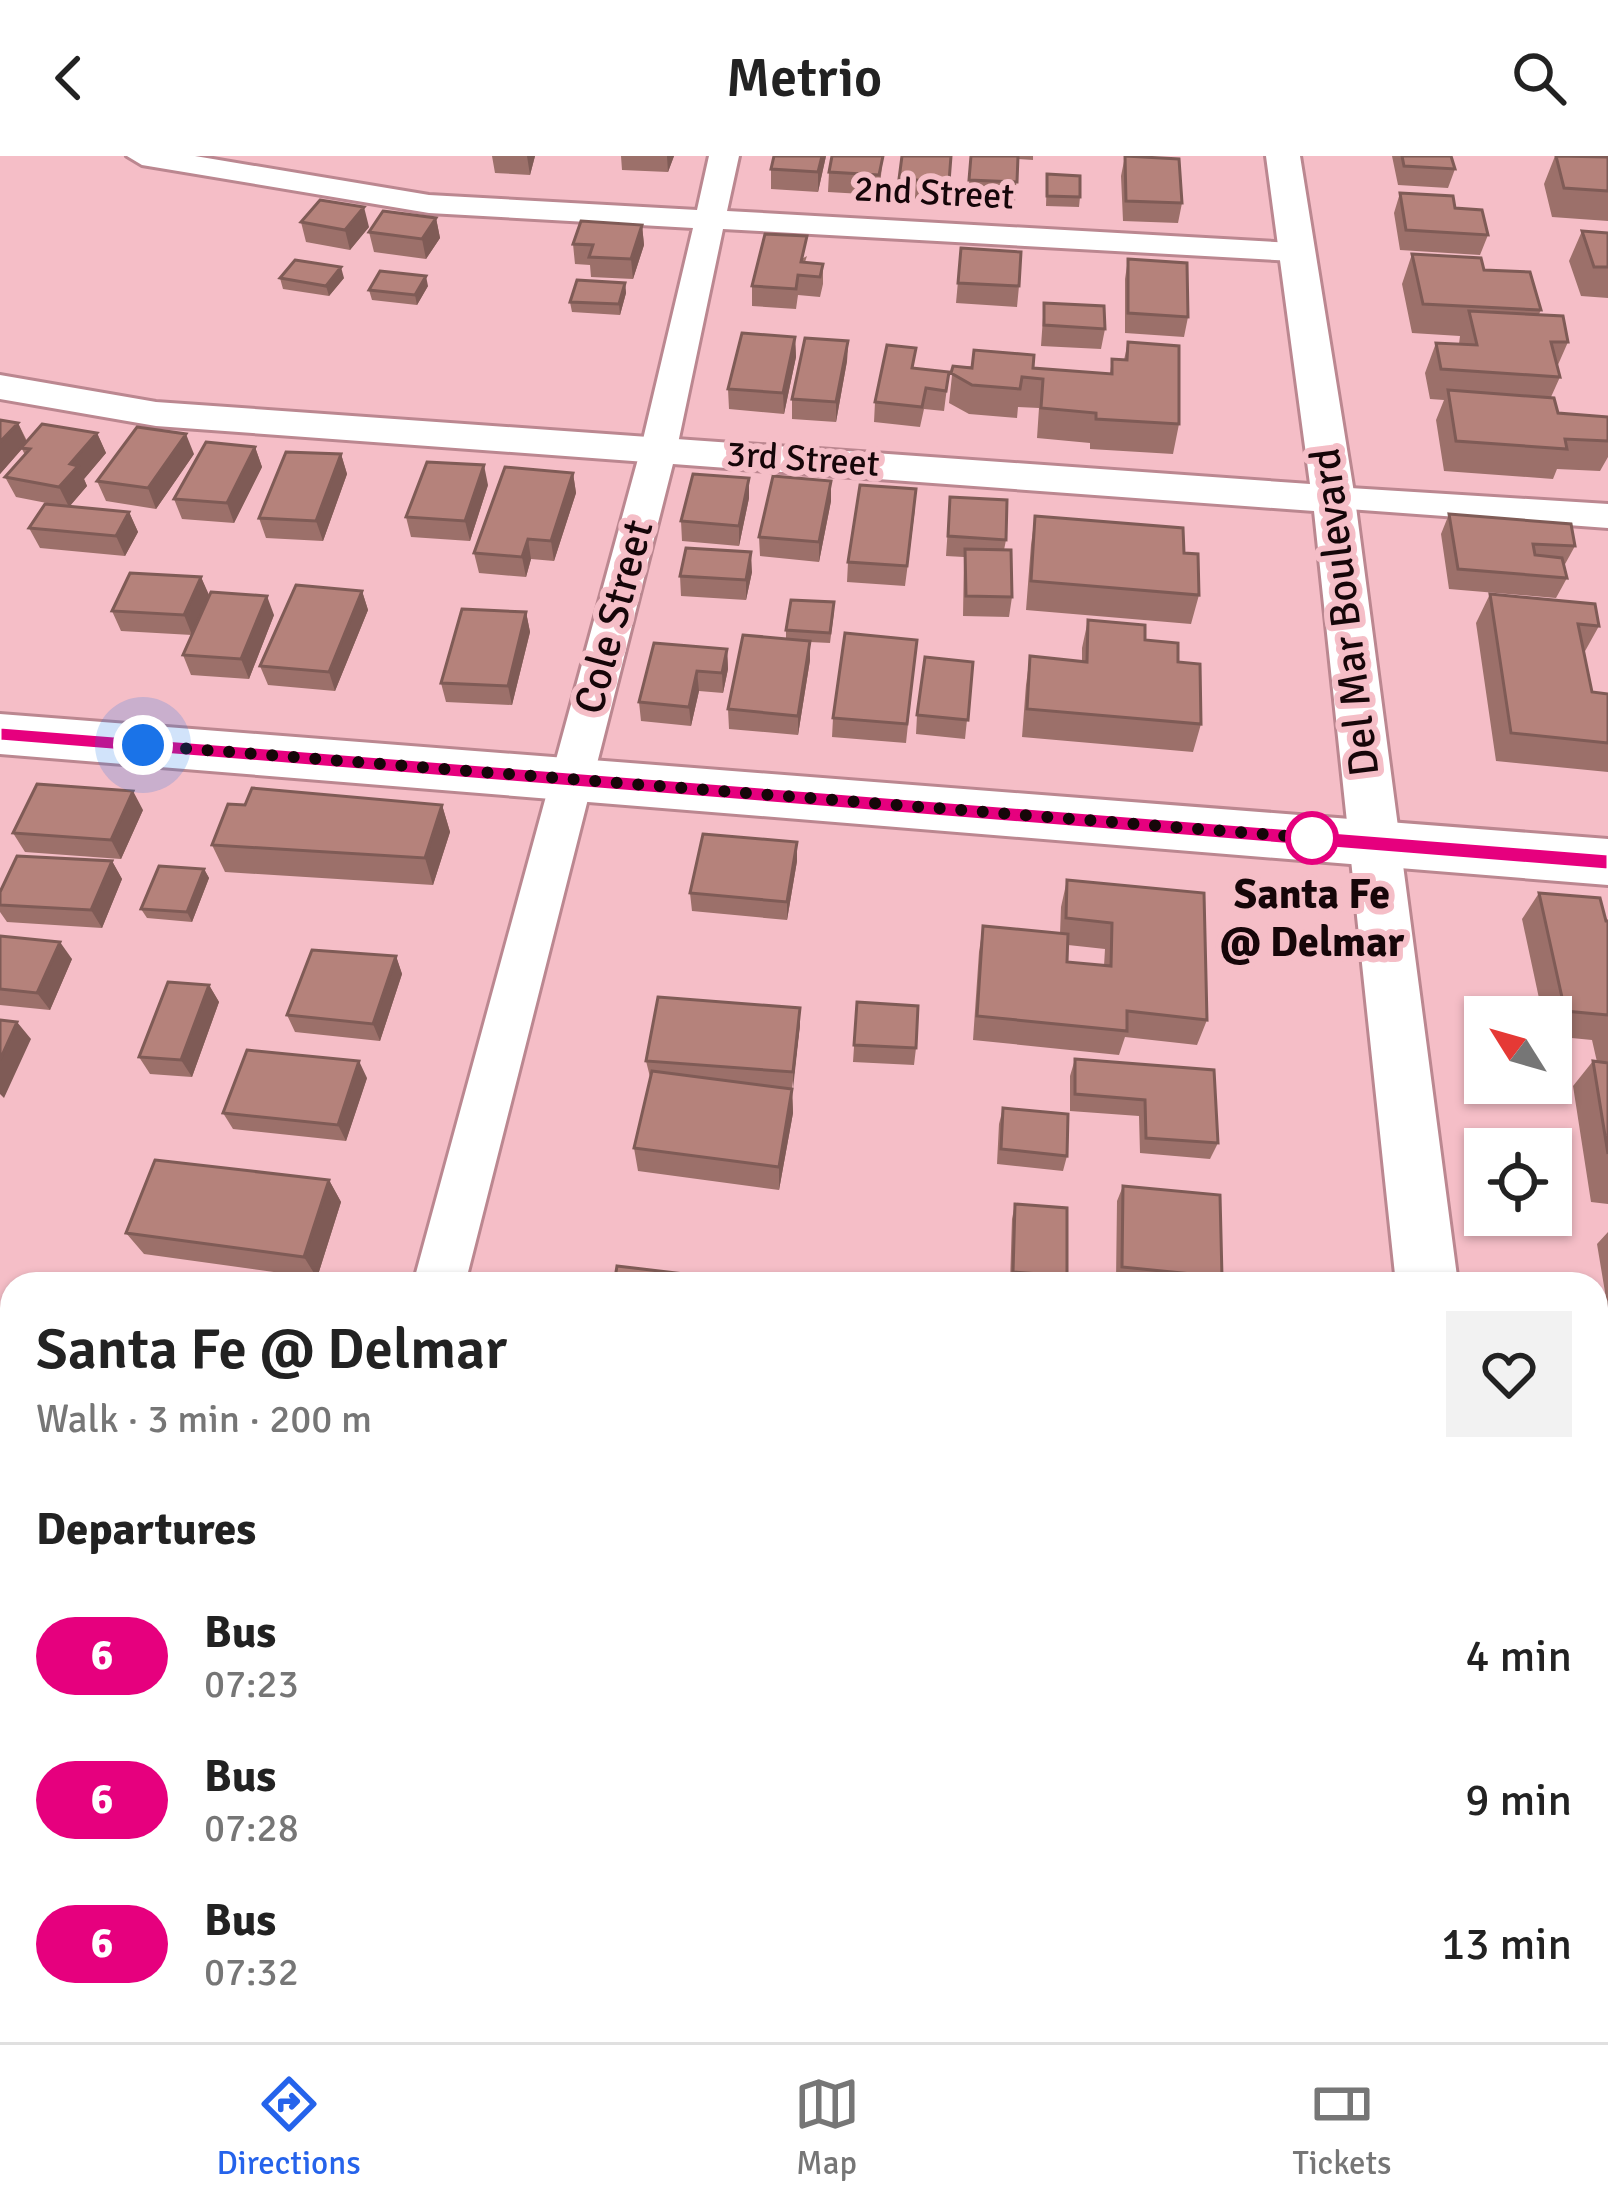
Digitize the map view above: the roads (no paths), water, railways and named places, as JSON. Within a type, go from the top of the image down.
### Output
[{"type":"main road","points":[[0,734],[1608,862]]},
{"type":"street","name":"2nd Street","points":[[142,156],[429,203],[1294,252]]},
{"type":"street","name":"Cole Street","points":[[442,1272],[658,448],[724,156]]},
{"type":"street","name":"Del Mar Boulevard","points":[[1283,156],[1334,499],[1426,1272]]},
{"type":"street","name":"3rd Street","points":[[0,387],[156,414],[1608,516]]},
{"type":"place","name":"Santa Fe @ Delmar","points":[[1312,838]]}]
